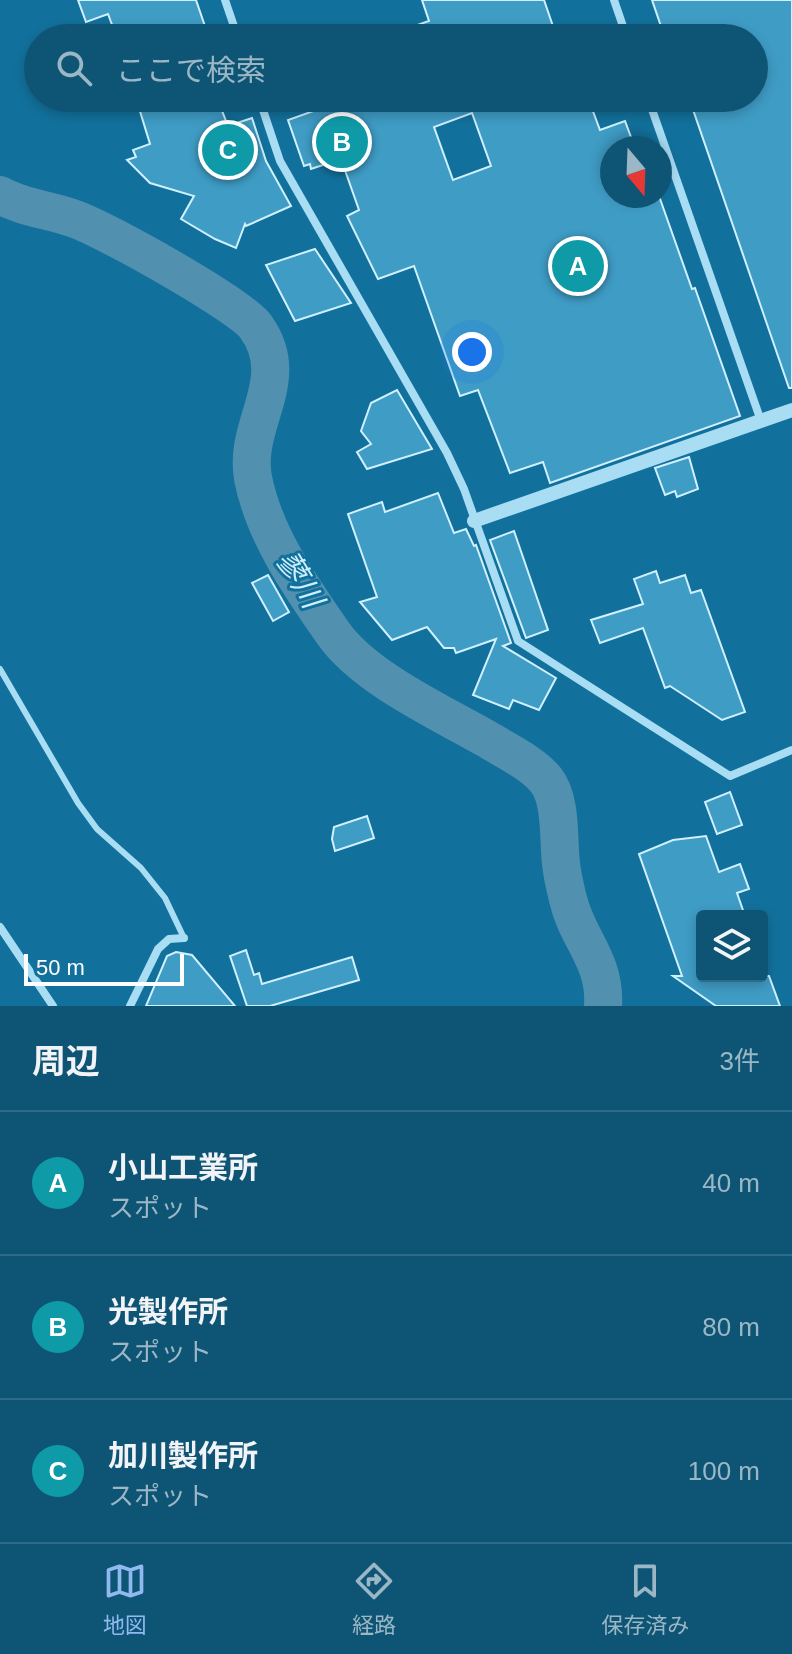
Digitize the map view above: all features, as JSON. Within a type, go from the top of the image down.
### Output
[{"type":"street","points":[[225,0],[233,24]]},
{"type":"street","points":[[614,0],[622,24]]},
{"type":"street","points":[[264,112],[280,161],[447,453],[464,489],[518,641],[730,776],[792,750]]},
{"type":"street","points":[[653,112],[761,421]]},
{"type":"street","points":[[474,521],[792,410]]},
{"type":"street","points":[[0,927],[53,1006]]},
{"type":"street","points":[[130,1006],[158,949],[169,939],[184,938]]},
{"type":"lane","points":[[0,669],[78,803],[112,845],[141,868],[165,898],[184,938]]},
{"type":"building","points":[[78,0],[196,0],[204,24],[112,24],[108,14],[86,22]]},
{"type":"building","points":[[422,0],[544,0],[552,24],[420,24],[429,21]]},
{"type":"building","points":[[652,0],[792,0],[792,388],[789,388],[694,112],[768,112],[768,24],[660,24]]},
{"type":"building","points":[[140,112],[222,112],[228,126],[252,118],[266,161],[291,206],[245,224],[236,248],[215,239],[181,219],[194,196],[150,183],[127,160],[136,157],[133,150],[150,144]]},
{"type":"building","points":[[311,112],[593,112],[600,130],[625,121],[631,136],[600,136],[600,208],[663,208],[740,416],[550,483],[543,462],[510,473],[478,390],[460,396],[414,266],[378,279],[347,216],[359,210],[341,159],[311,169],[310,164],[304,166],[288,120]],"holes":[[[472,113],[491,166],[453,180],[434,127]]]},
{"type":"building","points":[[315,249],[351,303],[295,321],[266,265]]},
{"type":"building","points":[[397,390],[432,449],[367,469],[357,452],[371,444],[361,431],[371,403]]},
{"type":"building","points":[[689,457],[698,489],[677,497],[675,491],[665,495],[655,468]]},
{"type":"building","points":[[438,493],[454,533],[466,529],[476,545],[511,643],[503,646],[556,678],[539,710],[513,700],[509,709],[473,695],[496,639],[456,653],[454,648],[444,648],[427,627],[392,640],[360,602],[377,597],[348,514],[382,502],[385,512]]},
{"type":"building","points":[[514,531],[548,630],[526,638],[490,540]]},
{"type":"building","points":[[656,571],[660,583],[685,575],[691,593],[701,590],[745,712],[722,720],[670,686],[665,688],[643,628],[600,643],[591,620],[643,604],[634,579]]},
{"type":"building","points":[[268,575],[289,612],[273,621],[252,583]]},
{"type":"building","points":[[730,792],[742,825],[717,834],[705,802]]},
{"type":"building","points":[[367,816],[374,838],[335,851],[332,839],[334,827]]},
{"type":"building","points":[[706,836],[719,872],[740,864],[749,889],[737,893],[743,910],[696,910],[696,982],[768,982],[769,976],[780,1006],[716,1006],[673,976],[682,976],[639,854],[673,840]]},
{"type":"building","points":[[246,950],[254,975],[259,973],[262,984],[352,957],[359,980],[270,1006],[247,1006],[230,956]]},
{"type":"building","points":[[176,952],[192,955],[235,1006],[146,1006],[167,956]]},
{"type":"waterway","name":"蓼川","points":[[0,195],[75,219],[113,237],[200,286],[256,327],[266,346],[270,365],[269,384],[252,458],[253,478],[275,540],[333,633],[365,666],[406,694],[521,759],[546,780],[555,798],[561,868],[568,899],[596,962],[603,990],[603,1006]]},
{"type":"place","name":"光製作所","points":[[342,142]]},
{"type":"place","name":"加川製作所","points":[[228,150]]},
{"type":"place","name":"小山工業所","points":[[578,266]]}]
